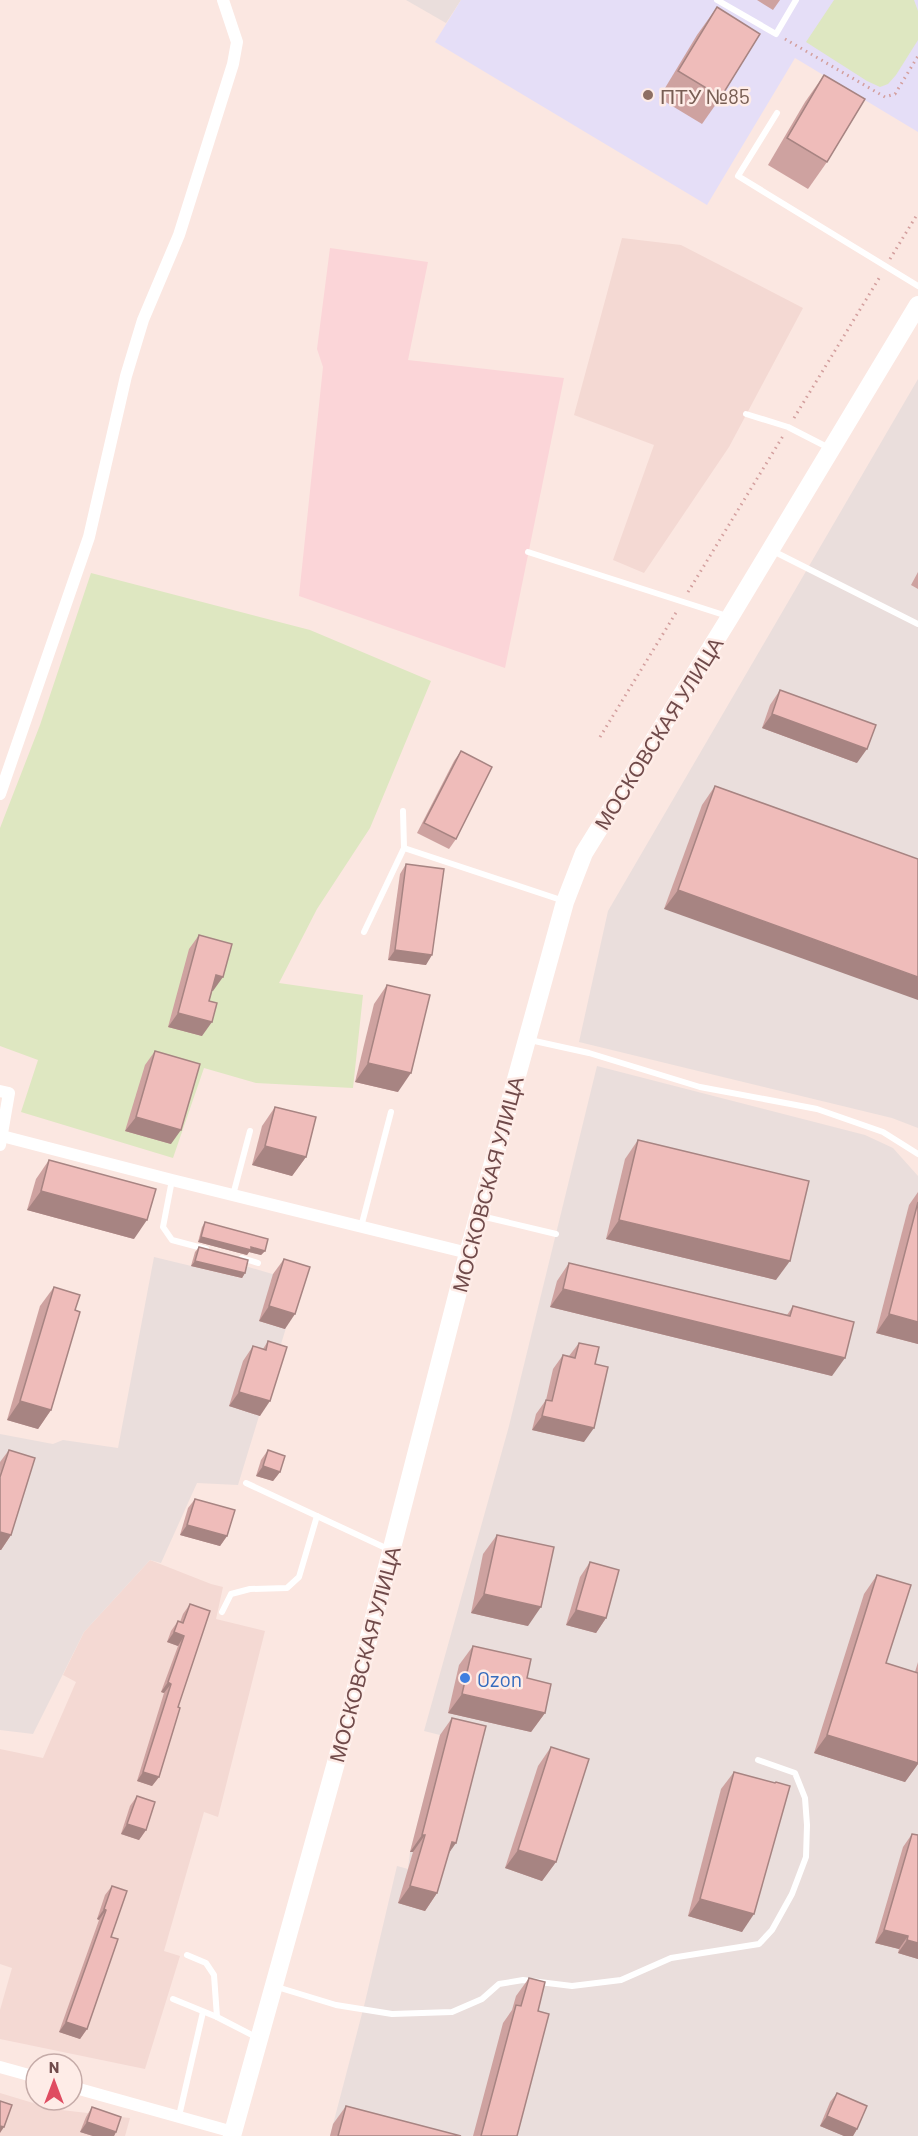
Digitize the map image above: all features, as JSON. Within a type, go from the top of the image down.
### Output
[{"type":"main road","name":"МОСКОВСКАЯ УЛИЦА","points":[[232,2134],[344,1734],[478,1215],[565,902],[584,853],[771,550],[918,305]]},
{"type":"street","points":[[0,792],[89,537],[126,376],[143,320],[179,235],[233,64],[237,42],[223,0]]},
{"type":"street","points":[[0,1091],[9,1093],[1,1141],[172,1180],[468,1253]]},
{"type":"street","points":[[0,2067],[24,2074]]},
{"type":"street","points":[[84,2090],[232,2134]]},
{"type":"lane","points":[[717,0],[776,34],[796,0]]},
{"type":"lane","points":[[777,113],[738,176],[918,286]]},
{"type":"lane","points":[[747,414],[788,428],[831,449]]},
{"type":"lane","points":[[771,550],[918,624]]},
{"type":"lane","points":[[528,552],[730,617]]},
{"type":"lane","points":[[364,932],[404,849],[403,811]]},
{"type":"lane","points":[[404,849],[565,902]]},
{"type":"lane","points":[[526,1039],[590,1053],[700,1087],[817,1108],[883,1132],[918,1154]]},
{"type":"lane","points":[[361,1227],[391,1112]]},
{"type":"lane","points":[[233,1195],[250,1131]]},
{"type":"lane","points":[[172,1180],[163,1227],[172,1240],[215,1252]]},
{"type":"lane","points":[[478,1215],[556,1234]]},
{"type":"lane","points":[[237,1257],[258,1263]]},
{"type":"lane","points":[[246,1483],[391,1550]]},
{"type":"lane","points":[[222,1612],[231,1594],[250,1589],[287,1588],[299,1577],[317,1516]]},
{"type":"lane","points":[[274,1986],[336,2005],[392,2014],[452,2012],[482,1999],[499,1984],[524,1980],[572,1986],[621,1980],[671,1958],[759,1944],[772,1930],[792,1894],[806,1857],[807,1825],[805,1798],[795,1773],[758,1760]]},
{"type":"lane","points":[[187,1955],[206,1963],[214,1975],[217,2017]]},
{"type":"lane","points":[[173,1999],[217,2017],[259,2039]]},
{"type":"lane","points":[[179,2117],[203,2012]]},
{"type":"path","points":[[776,34],[885,97],[895,94],[918,56]]},
{"type":"path","points":[[600,738],[918,213]]},
{"type":"shaded area","points":[[406,0],[461,0],[446,23]]},
{"type":"shaded area","name":"ПТУ №85","points":[[461,0],[918,0],[918,132],[795,58],[707,205],[435,42]]},
{"type":"shaded area","points":[[622,238],[681,245],[803,308],[729,447],[644,573],[613,560],[654,445],[574,415]]},
{"type":"shaded area","points":[[330,248],[428,262],[408,360],[564,378],[505,668],[299,596],[323,367],[317,349]]},
{"type":"shaded area","points":[[918,379],[918,1128],[892,1118],[579,1042],[608,911]]},
{"type":"shaded area","points":[[597,1066],[865,1135],[893,1148],[918,1176],[918,2136],[330,2136],[397,1866],[408,1869],[410,1852],[440,1735],[424,1731],[509,1426]]},
{"type":"shaded area","points":[[154,1257],[241,1278],[245,1266],[300,1282],[238,1485],[197,1483],[161,1563],[150,1560],[84,1632],[33,1734],[0,1730],[0,1434],[53,1444],[63,1440],[118,1448]]},
{"type":"shaded area","points":[[150,1560],[223,1587],[216,1619],[265,1631],[218,1817],[204,1812],[164,1951],[180,1956],[145,2069],[84,2056],[84,2052],[63,2052],[0,2039],[0,2010],[12,1968],[0,1964],[0,1749],[43,1758],[76,1682],[63,1675],[84,1632]]},
{"type":"shaded area","points":[[0,2093],[24,2100],[24,2112],[79,2112],[130,2118],[125,2136],[0,2136]]},
{"type":"green space","points":[[834,0],[914,0],[918,11],[918,40],[888,84],[880,87],[867,81],[806,42]]},
{"type":"green space","points":[[91,573],[310,630],[431,681],[370,828],[317,909],[279,983],[363,995],[353,1088],[256,1083],[204,1068],[173,1158],[21,1112],[38,1060],[0,1046],[0,828],[40,725]]},
{"type":"building","points":[[717,7],[760,34],[721,97],[678,71]]},
{"type":"building","points":[[824,75],[865,99],[827,162],[787,138]]},
{"type":"building","points":[[780,690],[876,725],[867,749],[772,714]]},
{"type":"building","points":[[461,751],[492,767],[456,839],[424,823]]},
{"type":"building","points":[[715,786],[918,859],[918,977],[678,890]]},
{"type":"building","points":[[406,864],[444,869],[432,955],[395,950]]},
{"type":"building","points":[[199,935],[232,944],[223,977],[216,975],[209,1001],[217,1003],[212,1022],[178,1013]]},
{"type":"building","points":[[387,985],[430,995],[411,1073],[368,1063]]},
{"type":"building","points":[[155,1051],[200,1064],[181,1130],[136,1117]]},
{"type":"building","points":[[275,1107],[316,1117],[306,1157],[265,1146]]},
{"type":"building","points":[[638,1140],[809,1181],[790,1261],[619,1220]]},
{"type":"building","points":[[49,1160],[156,1189],[147,1220],[41,1191]]},
{"type":"building","points":[[918,1202],[918,1322],[889,1314]]},
{"type":"building","points":[[205,1222],[268,1239],[265,1251],[251,1247],[251,1250],[201,1237]]},
{"type":"building","points":[[199,1247],[248,1260],[245,1273],[195,1261]]},
{"type":"building","points":[[284,1259],[310,1267],[295,1314],[269,1306]]},
{"type":"building","points":[[569,1263],[790,1316],[793,1306],[854,1322],[845,1358],[563,1289]]},
{"type":"building","points":[[54,1287],[80,1295],[75,1310],[80,1312],[51,1410],[20,1401]]},
{"type":"building","points":[[268,1341],[287,1347],[270,1401],[239,1392],[253,1346],[266,1350]]},
{"type":"building","points":[[579,1343],[599,1347],[595,1364],[608,1367],[594,1428],[542,1416],[546,1400],[552,1401],[563,1355],[575,1358]]},
{"type":"building","points":[[9,1450],[35,1458],[11,1535],[0,1532],[0,1477]]},
{"type":"building","points":[[268,1450],[285,1456],[280,1472],[263,1466]]},
{"type":"building","points":[[195,1499],[235,1510],[227,1536],[187,1525]]},
{"type":"building","points":[[497,1535],[554,1547],[541,1607],[484,1594]]},
{"type":"building","points":[[590,1562],[619,1570],[606,1618],[576,1610]]},
{"type":"building","points":[[877,1575],[911,1585],[886,1663],[918,1673],[918,1763],[827,1735]]},
{"type":"building","points":[[190,1604],[210,1611],[178,1707],[180,1708],[159,1777],[143,1772],[171,1684],[168,1682],[184,1636],[174,1632],[178,1621],[183,1623]]},
{"type":"building","points":[[473,1646],[531,1659],[527,1678],[551,1684],[545,1713],[462,1694]]},
{"type":"building","points":[[452,1718],[486,1726],[456,1843],[452,1842],[437,1893],[410,1886],[425,1835],[422,1835]]},
{"type":"building","points":[[551,1747],[589,1759],[556,1862],[518,1850]]},
{"type":"building","points":[[734,1772],[790,1786],[754,1914],[700,1899]]},
{"type":"building","points":[[137,1796],[155,1802],[146,1830],[127,1824]]},
{"type":"building","points":[[912,1834],[918,1835],[918,1943],[907,1940],[908,1936],[884,1930]]},
{"type":"building","points":[[112,1886],[127,1891],[111,1937],[118,1939],[87,2029],[66,2022],[106,1910],[104,1909]]},
{"type":"building","points":[[529,1978],[545,1982],[538,2011],[549,2014],[517,2136],[481,2136],[516,2005],[521,2006]]},
{"type":"building","points":[[837,2093],[867,2106],[857,2129],[827,2116]]},
{"type":"building","points":[[0,2101],[12,2105],[4,2127],[0,2126]]},
{"type":"building","points":[[346,2106],[461,2136],[338,2136]]},
{"type":"building","points":[[92,2107],[121,2117],[116,2132],[87,2122]]},
{"type":"place","name":"ПТУ №85","points":[[648,95]]},
{"type":"place","name":"Ozon","points":[[465,1678]]}]
